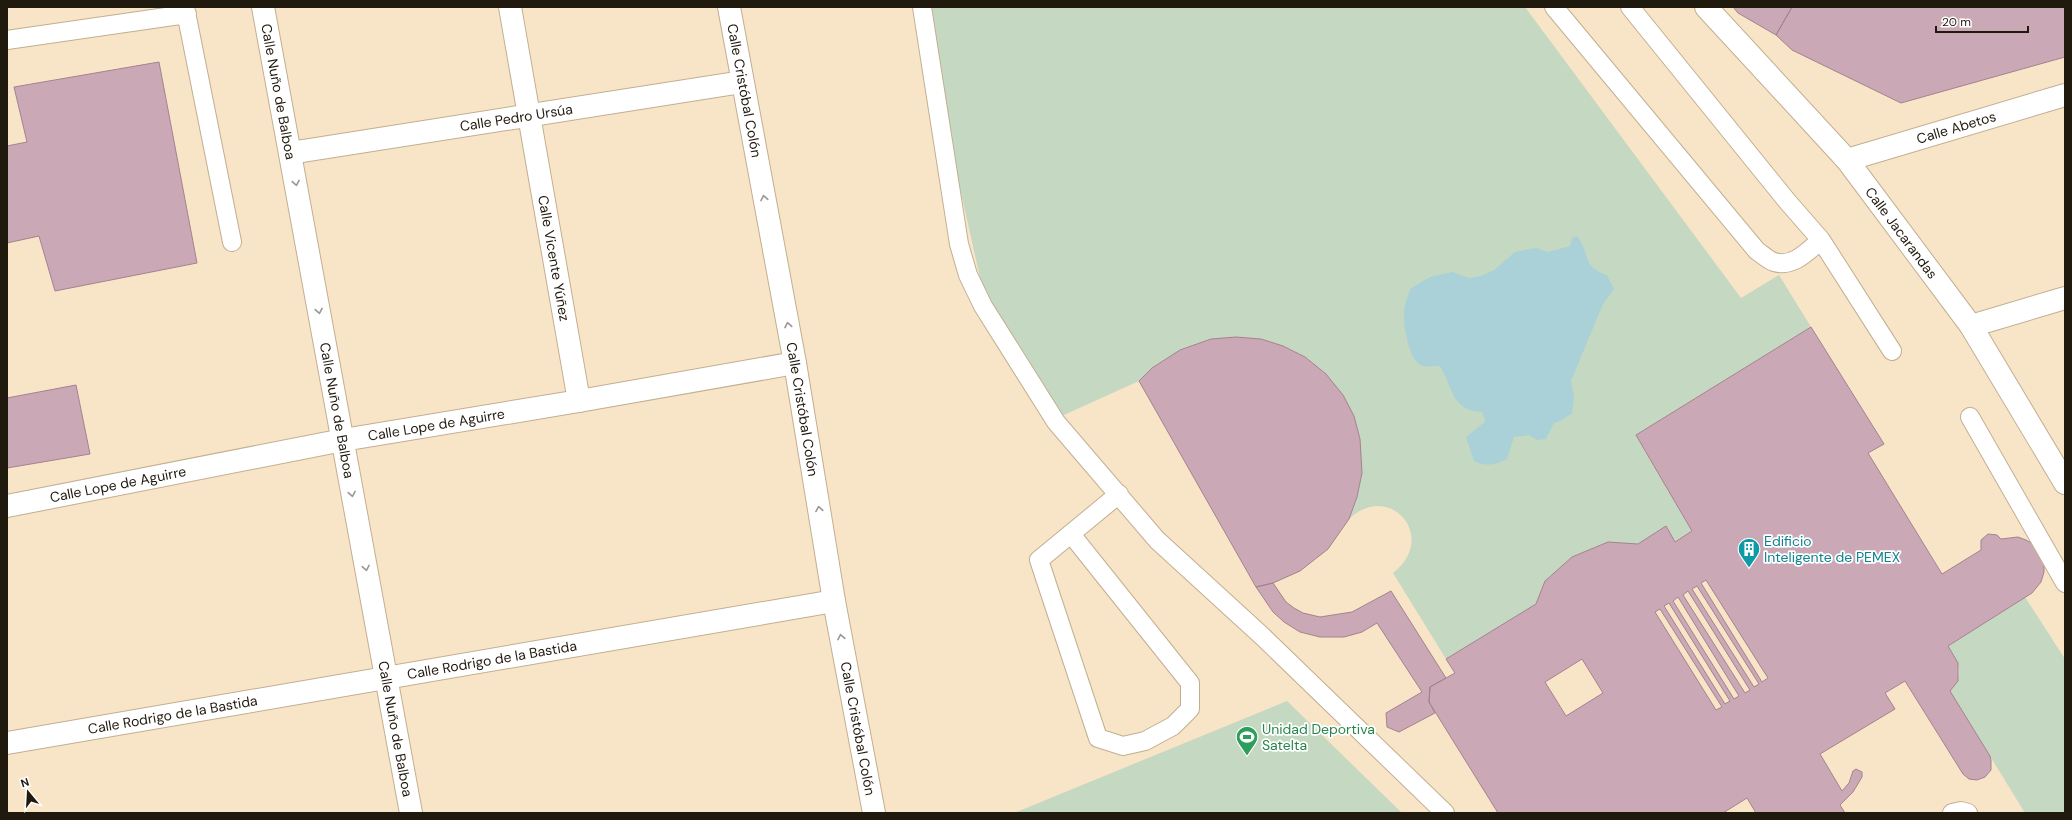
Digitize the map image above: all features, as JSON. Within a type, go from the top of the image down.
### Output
[{"type":"street","name":"Calle Nuño de Balboa","points":[[264,7],[411,813]]},
{"type":"street","name":"Calle Vicente Yúñez","points":[[510,7],[579,401]]},
{"type":"street","name":"Calle Cristóbal Colón","points":[[729,7],[795,363],[834,601],[874,813]]},
{"type":"street","name":"Calle Jacarandas","points":[[1706,7],[1847,160],[1971,326],[2065,483]]},
{"type":"street","name":"Calle Pedro Ursúa","points":[[290,153],[742,82]]},
{"type":"street","name":"Calle Abetos","points":[[1847,160],[2065,95]]},
{"type":"street","points":[[1971,326],[2065,298]]},
{"type":"street","name":"Calle Lope de Aguirre","points":[[7,506],[343,440],[795,363]]},
{"type":"street","name":"Calle Rodrigo de la Bastida","points":[[7,743],[834,601]]},
{"type":"lane","points":[[922,7],[959,244],[968,275],[983,306],[1056,422],[1157,540],[1262,636],[1445,813]]},
{"type":"lane","points":[[1554,7],[1757,251],[1773,262],[1788,263],[1802,256],[1821,240]]},
{"type":"lane","points":[[1630,7],[1787,201],[1821,240],[1892,351]]},
{"type":"lane","points":[[7,40],[186,10],[232,242]]},
{"type":"lane","points":[[1970,417],[2065,583]]},
{"type":"lane","points":[[1071,534],[1190,683],[1190,710],[1173,726],[1145,741],[1123,746],[1098,738],[1039,560],[1119,494]]},
{"type":"lane","points":[[1952,813],[1960,811],[1968,813]]},
{"type":"green space","points":[[923,7],[1525,7],[1741,298],[1779,275],[1811,327],[1636,435],[1692,531],[1675,542],[1666,527],[1638,544],[1608,542],[1572,557],[1545,581],[1536,604],[1446,659],[1393,573],[1406,559],[1411,544],[1410,530],[1404,518],[1393,510],[1380,506],[1365,509],[1349,519],[1357,497],[1362,473],[1326,374],[1305,357],[1283,346],[1261,339],[1236,337],[1211,339],[1180,350],[1152,368],[1139,381],[1055,419],[987,309],[927,40]]},
{"type":"green space","points":[[2025,597],[2065,659],[2065,813],[2025,813],[1950,691],[1958,678],[1959,668],[1948,646]]},
{"type":"green space","name":"Unidad Deportiva Satelta","points":[[1287,701],[1402,813],[1014,813]]},
{"type":"water","points":[[1577,236],[1590,264],[1599,272],[1607,275],[1614,289],[1603,304],[1571,381],[1574,397],[1572,413],[1562,420],[1554,423],[1546,439],[1537,440],[1529,435],[1514,437],[1507,459],[1503,461],[1487,465],[1474,461],[1466,437],[1486,421],[1482,412],[1472,411],[1459,403],[1454,396],[1440,366],[1424,366],[1415,360],[1409,347],[1404,323],[1404,311],[1410,289],[1430,277],[1452,272],[1469,278],[1481,276],[1494,270],[1515,252],[1536,248],[1548,252],[1570,246],[1572,238]]},
{"type":"building","points":[[1733,7],[1792,7],[1776,35],[1738,13]]},
{"type":"building","points":[[1792,7],[2065,7],[2065,57],[1901,103],[1792,50],[1776,35]]},
{"type":"building","points":[[159,62],[197,263],[55,291],[39,236],[7,243],[7,146],[27,142],[14,87]]},
{"type":"building","name":"Edificio Inteligente de PEMEX","points":[[1811,327],[1884,444],[1868,453],[1942,574],[1981,550],[1981,540],[1988,534],[1997,535],[2001,539],[2018,537],[2033,544],[2044,560],[2044,572],[2041,582],[2032,593],[1948,646],[1958,663],[1958,681],[1950,691],[1990,756],[1991,770],[1985,777],[1977,780],[1969,779],[1963,774],[1905,681],[1885,693],[1895,709],[1820,754],[1842,791],[1849,783],[1853,771],[1856,769],[1862,772],[1862,777],[1853,792],[1840,805],[1845,813],[1756,813],[1747,798],[1723,813],[1498,813],[1429,702],[1430,687],[1455,673],[1446,659],[1536,604],[1545,581],[1572,557],[1608,542],[1638,544],[1666,526],[1675,542],[1692,531],[1636,435]],"holes":[[[1582,659],[1603,693],[1566,716],[1545,682]]]},
{"type":"building","points":[[1236,337],[1261,339],[1283,346],[1305,357],[1326,374],[1343,395],[1354,416],[1360,439],[1362,473],[1357,497],[1349,519],[1328,549],[1300,571],[1273,583],[1256,587],[1139,381],[1152,368],[1180,350],[1211,339]]},
{"type":"building","points":[[76,385],[90,454],[7,468],[7,398]]},
{"type":"building","points":[[1706,580],[1768,678],[1762,682],[1701,583]]},
{"type":"building","points":[[1273,583],[1286,602],[1294,608],[1303,613],[1320,617],[1352,612],[1391,591],[1446,678],[1430,687],[1429,702],[1435,713],[1399,732],[1387,727],[1386,713],[1422,692],[1377,623],[1362,632],[1344,637],[1320,637],[1300,632],[1284,622],[1273,612],[1256,587]]},
{"type":"building","points":[[1697,586],[1759,684],[1754,687],[1692,589]]},
{"type":"building","points":[[1688,591],[1750,690],[1745,693],[1683,595]]},
{"type":"building","points":[[1678,597],[1739,696],[1734,699],[1673,601]]},
{"type":"building","points":[[1669,603],[1730,701],[1725,704],[1664,606]]},
{"type":"building","points":[[1660,609],[1722,707],[1716,710],[1655,612]]},
{"type":"place","name":"Edificio Inteligente de PEMEX","points":[[1749,568]]},
{"type":"place","name":"Unidad Deportiva Satelta","points":[[1247,756]]}]
